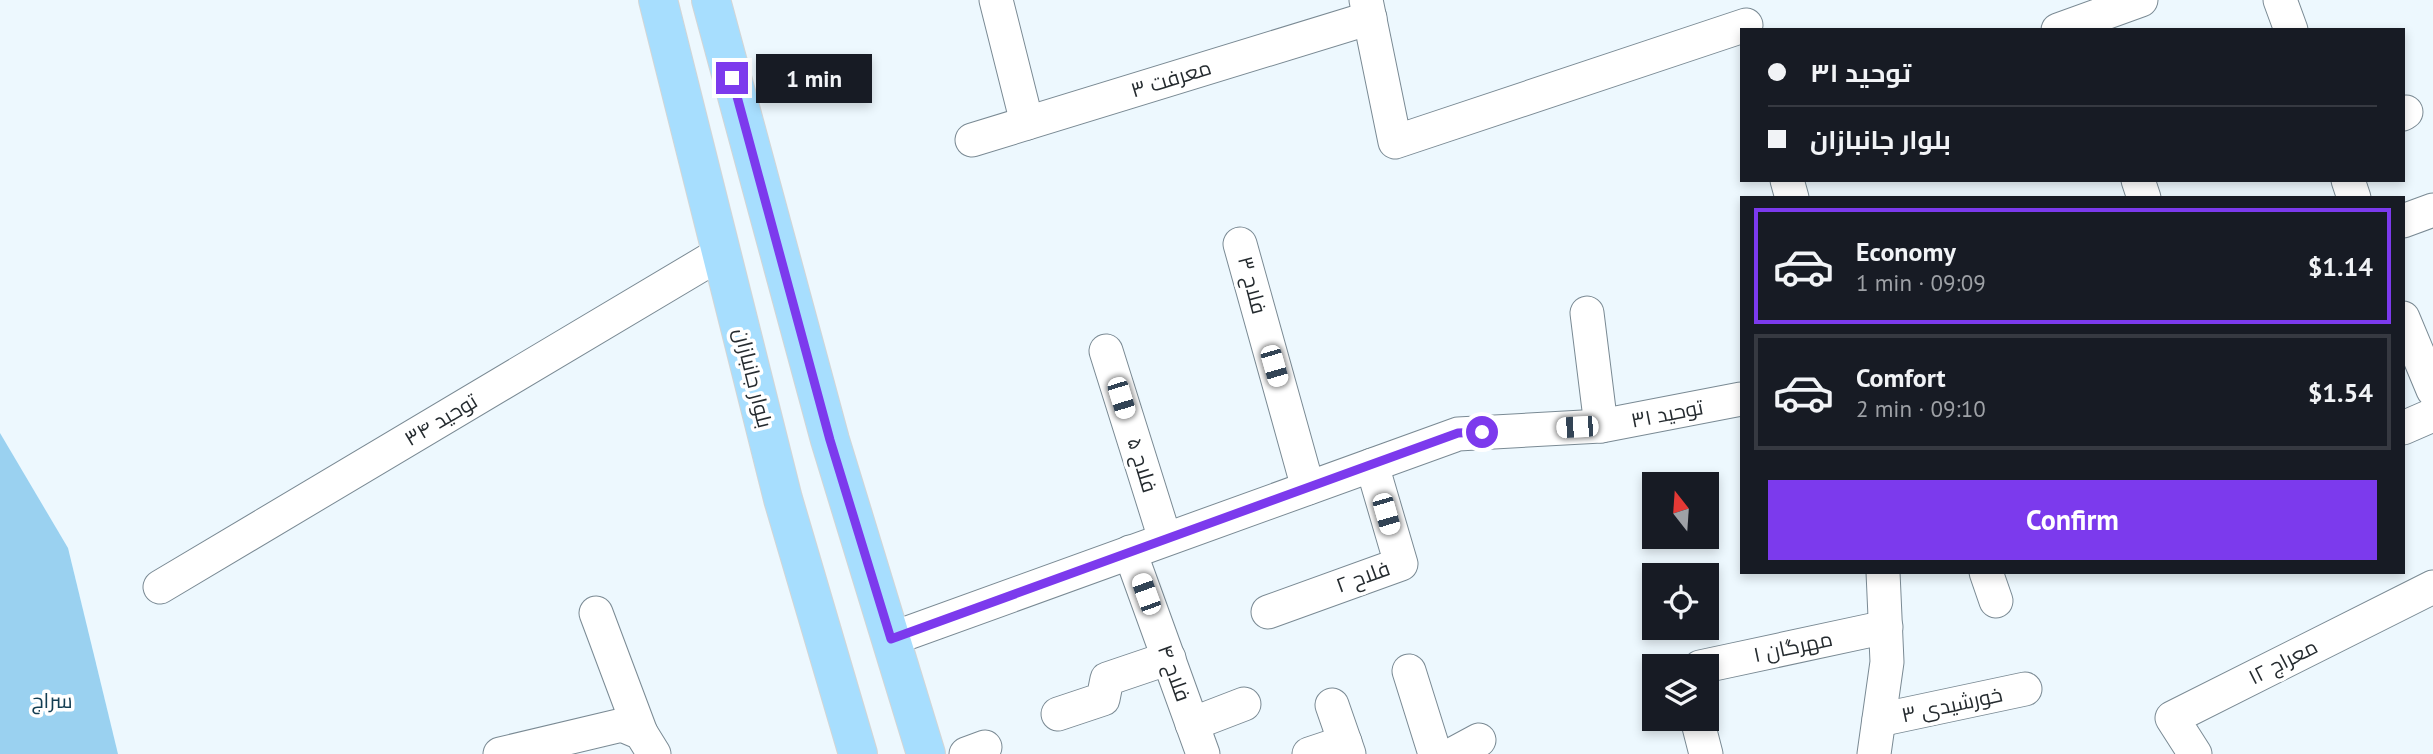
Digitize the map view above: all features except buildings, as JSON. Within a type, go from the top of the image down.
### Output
[{"type":"highway","name":"بلوار جانبازان","points":[[658,0],[783,499],[858,754]]},
{"type":"highway","points":[[712,0],[830,440],[926,754]]},
{"type":"street","points":[[996,0],[1027,123]]},
{"type":"street","points":[[2075,27],[2141,0]]},
{"type":"street","points":[[2280,0],[2290,28]]},
{"type":"street","points":[[1368,9],[1395,142],[1745,18]]},
{"type":"street","name":"معرفت ۳","points":[[972,140],[1368,9]]},
{"type":"street","points":[[2405,220],[2433,210]]},
{"type":"street","name":"فلاح ۳","points":[[1240,244],[1308,488]]},
{"type":"street","name":"توحید ۳۴","points":[[160,587],[721,253]]},
{"type":"street","points":[[1587,313],[1601,426]]},
{"type":"street","points":[[2411,321],[2433,390]]},
{"type":"street","name":"فلاح ۵","points":[[1106,351],[1165,539]]},
{"type":"street","name":"توحید ۳۱","points":[[891,639],[1458,433],[1601,426],[1740,399]]},
{"type":"street","points":[[2405,427],[2433,415]]},
{"type":"street","name":"فلاح ۲","points":[[1268,612],[1401,564],[1372,465]]},
{"type":"street","name":"فلاح ۴","points":[[1130,552],[1198,739]]},
{"type":"street","points":[[1874,754],[1887,662],[1883,574]]},
{"type":"street","name":"معراج ۱۲","points":[[2195,754],[2172,718],[2433,587]]},
{"type":"street","points":[[596,613],[647,744]]},
{"type":"street","name":"مهرگان ۱","points":[[1719,663],[1885,627]]},
{"type":"street","points":[[1058,714],[1103,699],[1107,679],[1169,658]]},
{"type":"street","points":[[1409,671],[1435,754]]},
{"type":"street","name":"خورشیدی ۳","points":[[1879,720],[2025,689]]},
{"type":"street","points":[[1198,739],[1244,704]]},
{"type":"street","points":[[1309,754],[1347,748],[1332,705]]},
{"type":"street","points":[[500,754],[622,724],[647,744]]},
{"type":"street","points":[[1700,731],[1706,754]]},
{"type":"green space","name":"سراج","points":[[0,433],[68,548],[118,754],[0,754]]},
{"type":"route","points":[[732,78],[830,440],[891,639],[1458,433],[1482,432]]}]
